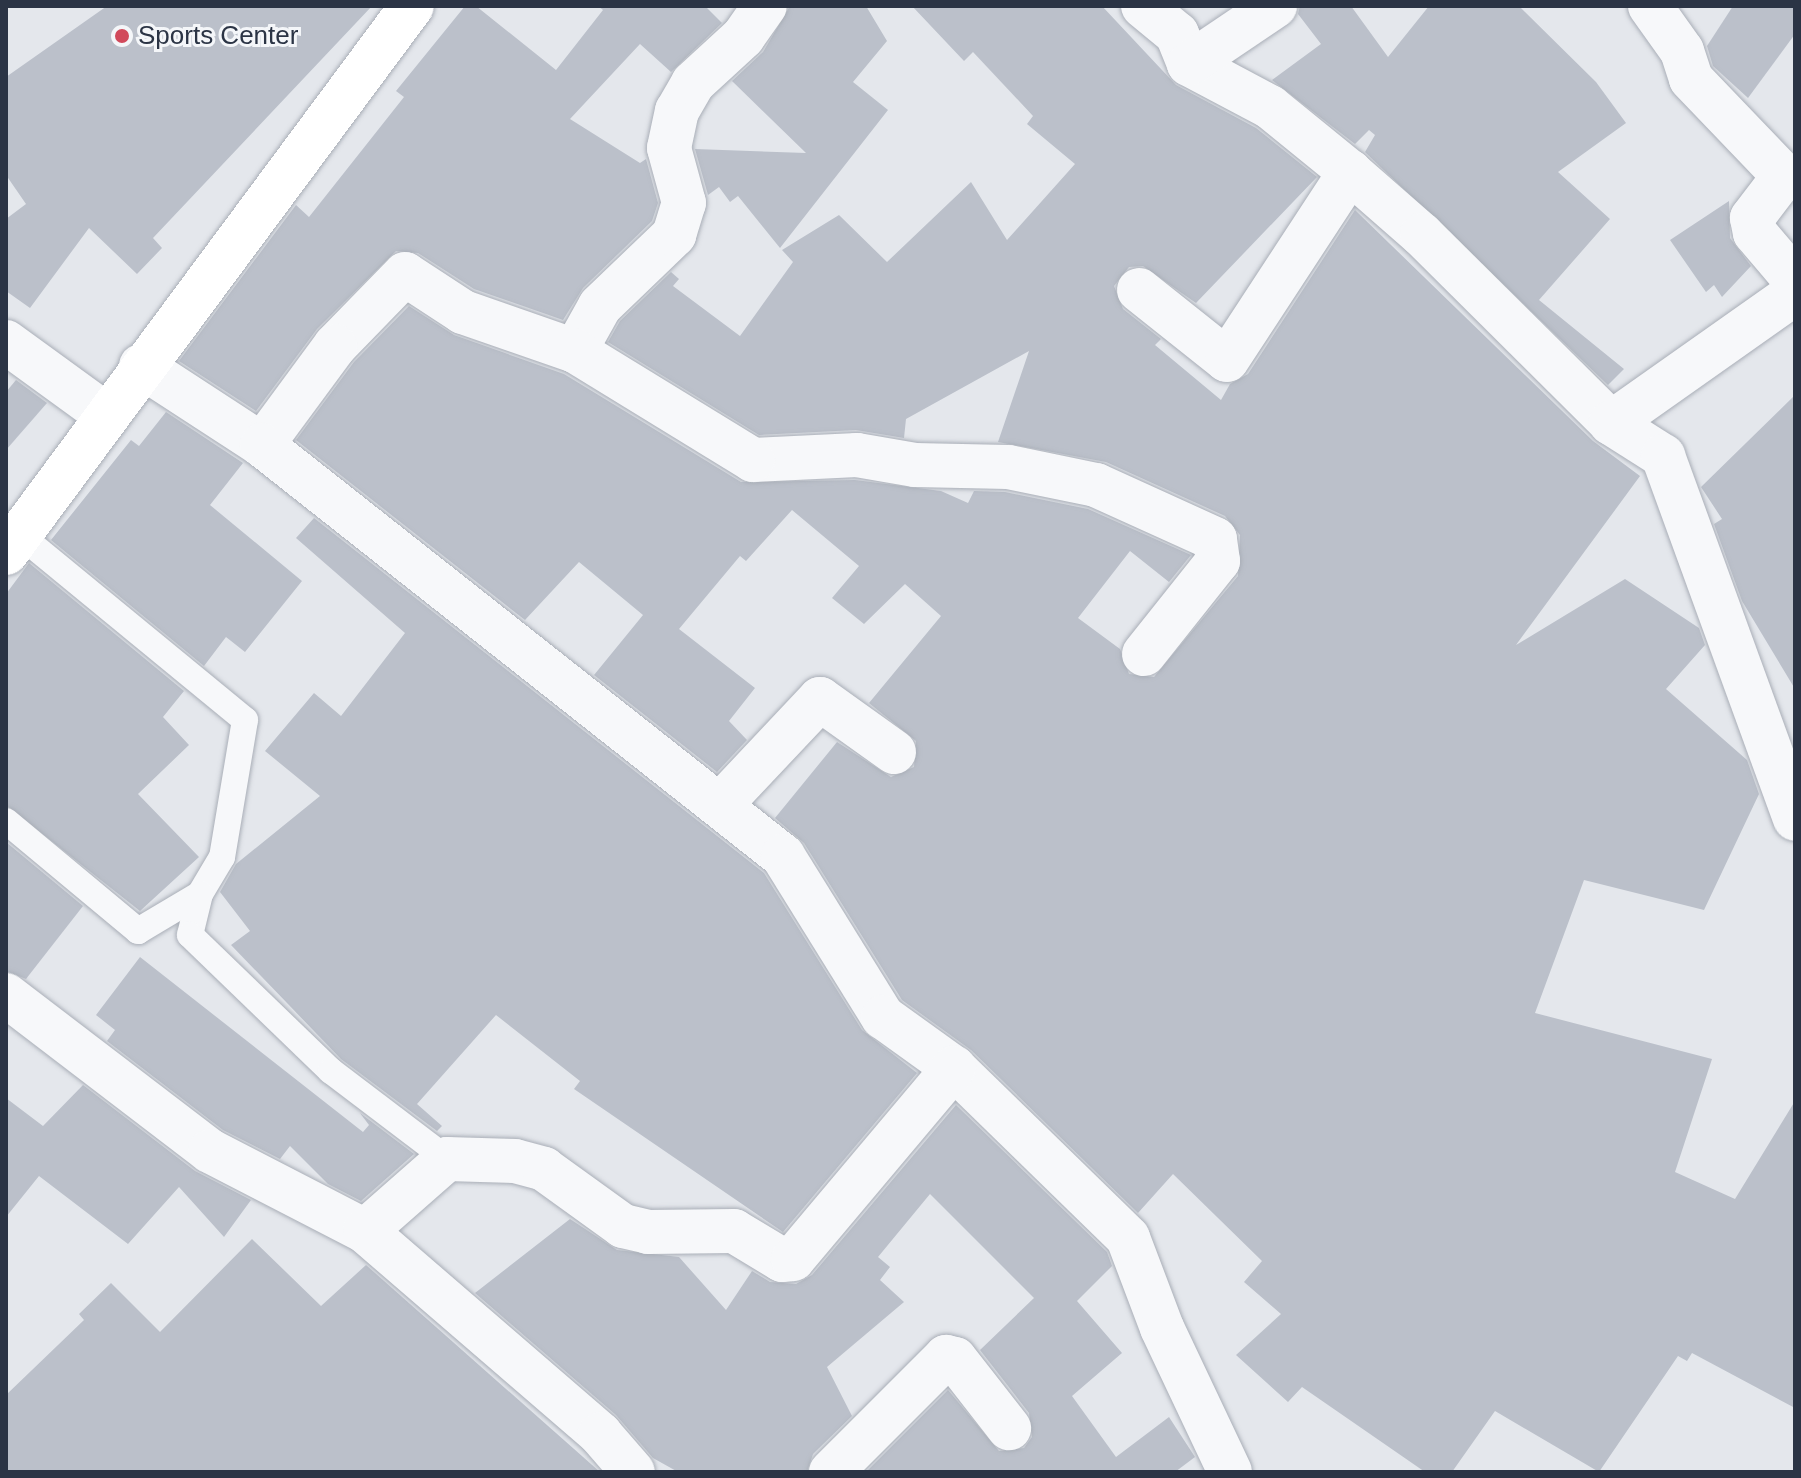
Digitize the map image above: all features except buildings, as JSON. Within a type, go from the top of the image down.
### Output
[{"type":"street","points":[[13,544],[105,414],[412,6]]},
{"type":"street","points":[[575,351],[600,306],[674,235],[684,203],[669,148],[677,111],[693,83],[743,37],[765,6]]},
{"type":"street","points":[[1143,6],[1177,34],[1189,64],[1270,107],[1350,172],[1611,423],[1663,456],[1676,483],[1748,701],[1795,819]]},
{"type":"street","points":[[1189,64],[1275,6]]},
{"type":"street","points":[[1650,6],[1682,51],[1691,79],[1790,172],[1752,218],[1755,233],[1795,280]]},
{"type":"street","points":[[1139,290],[1227,360],[1350,172]]},
{"type":"street","points":[[262,445],[335,346],[405,274],[463,312],[575,351],[753,460],[857,455],[915,465],[1008,467],[1096,485],[1215,539],[1218,561],[1144,654]]},
{"type":"street","points":[[1611,423],[1795,293]]},
{"type":"street","points":[[6,342],[105,414]]},
{"type":"street","points":[[141,366],[262,445],[722,803],[801,877],[849,969],[883,1017],[954,1068],[1128,1238],[1162,1328],[1230,1472]]},
{"type":"street","points":[[722,803],[820,699],[894,752]]},
{"type":"street","points":[[6,995],[210,1151],[365,1231],[600,1434],[633,1472]]},
{"type":"street","points":[[365,1231],[447,1159],[530,1164],[623,1226],[648,1232],[734,1231],[782,1260],[793,1259],[954,1068]]},
{"type":"street","points":[[831,1472],[946,1357],[955,1359],[1009,1428]]},
{"type":"lane","points":[[13,544],[245,720],[222,857],[200,894],[190,935],[331,1071],[447,1159]]},
{"type":"lane","points":[[6,821],[138,931],[200,894]]},
{"type":"place","name":"Sports Center","points":[[122,36]]}]
